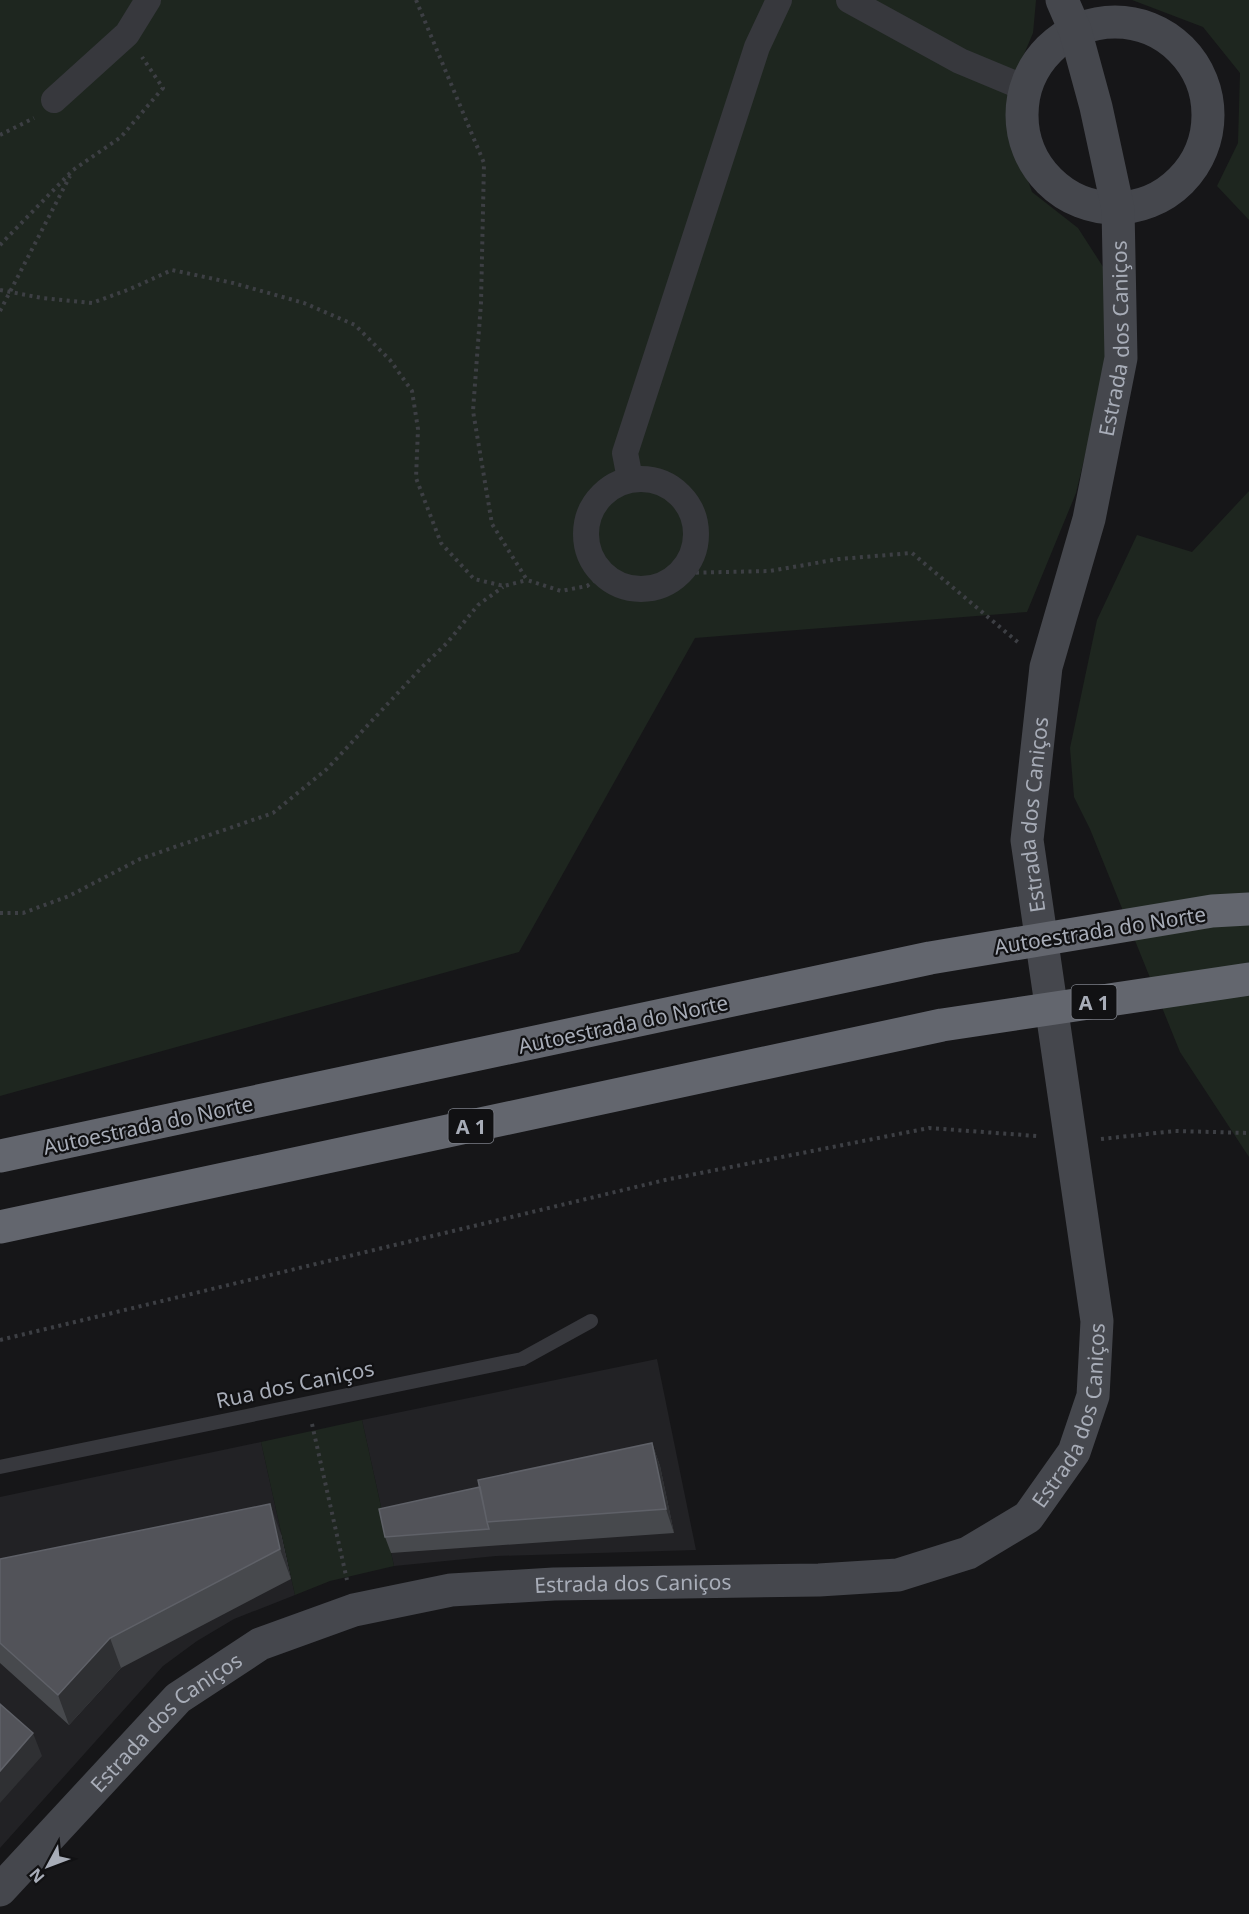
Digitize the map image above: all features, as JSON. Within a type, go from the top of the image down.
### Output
[{"type":"highway","name":"Autoestrada do Norte","points":[[0,1156],[930,958],[1212,911],[1249,909]]},
{"type":"highway","name":"A 1","points":[[0,1227],[942,1024],[1247,979]]},
{"type":"street","points":[[54,100],[127,34],[148,0]]},
{"type":"street","points":[[630,479],[625,453],[757,47],[778,0]]},
{"type":"street","points":[[849,0],[960,62],[1025,88]]},
{"type":"street","name":"Estrada dos Caniços","points":[[0,1890],[178,1698],[260,1644],[354,1610],[451,1590],[554,1584],[819,1580],[898,1575],[968,1553],[1028,1517],[1074,1452],[1093,1396],[1097,1322],[1027,840],[1046,667],[1089,519],[1121,358],[1118,209],[1096,107],[1076,30],[1062,0]]},
{"type":"street","name":"Estrada dos Caniços","points":[[1104,22],[1134,23],[1162,34],[1186,54],[1202,80],[1208,109],[1207,129],[1206,139],[1194,166],[1173,189],[1147,203],[1118,209],[1088,205],[1062,192],[1040,172],[1026,146],[1021,117],[1025,88],[1036,64],[1053,44],[1076,30],[1104,22]]},
{"type":"street","points":[[648,478],[664,483],[679,493],[690,507],[696,524],[696,542],[691,559],[681,573],[667,583],[651,589],[634,589],[617,585],[603,575],[592,561],[586,545],[585,527],[590,510],[600,496],[613,485],[630,479],[648,478]]},
{"type":"lane","name":"Rua dos Caniços","points":[[0,1467],[522,1359],[591,1321]]},
{"type":"path","points":[[416,0],[484,163],[481,303],[473,411],[492,524],[527,580]]},
{"type":"path","points":[[0,245],[73,170],[121,138],[163,88],[127,34]]},
{"type":"path","points":[[0,135],[30,121],[54,100]]},
{"type":"path","points":[[0,311],[73,170]]},
{"type":"path","points":[[0,290],[92,303],[172,270],[233,283],[304,303],[355,325],[390,360],[412,391],[418,429],[416,478],[441,543],[474,579],[504,586]]},
{"type":"path","points":[[681,573],[770,571],[839,559],[912,553],[1046,667]]},
{"type":"path","points":[[0,913],[23,913],[69,896],[140,859],[273,813],[327,769],[414,675],[447,643],[478,605],[504,586],[527,580],[561,591],[586,585],[603,575]]},
{"type":"path","points":[[0,1340],[665,1180],[929,1128],[1109,1139],[1175,1131],[1249,1133]]},
{"type":"path","points":[[308,1404],[354,1610]]},
{"type":"shaded area","points":[[0,0],[1036,0],[1033,33],[1013,80],[1011,132],[1032,192],[1078,228],[1107,273],[1109,355],[1076,493],[1027,612],[695,638],[519,952],[0,1096]]},
{"type":"shaded area","points":[[1132,0],[1249,0],[1249,220],[1217,186],[1238,143],[1240,73],[1203,27]]},
{"type":"shaded area","points":[[1249,491],[1249,1157],[1180,1052],[1090,829],[1074,797],[1070,748],[1097,620],[1137,535],[1192,552]]},
{"type":"shaded area","points":[[657,1359],[696,1550],[496,1556],[394,1566],[362,1420]]},
{"type":"shaded area","points":[[362,1420],[394,1566],[330,1581],[295,1595],[261,1442]]},
{"type":"shaded area","points":[[261,1442],[295,1595],[234,1619],[197,1641],[163,1666],[0,1848],[0,1497]]},
{"type":"building","points":[[652,1443],[666,1509],[487,1522],[478,1480]]},
{"type":"building","points":[[480,1487],[489,1529],[385,1537],[379,1509]]},
{"type":"building","points":[[270,1504],[280,1549],[110,1638],[58,1695],[0,1643],[0,1559]]},
{"type":"building","points":[[0,1704],[33,1733],[0,1771]]}]
